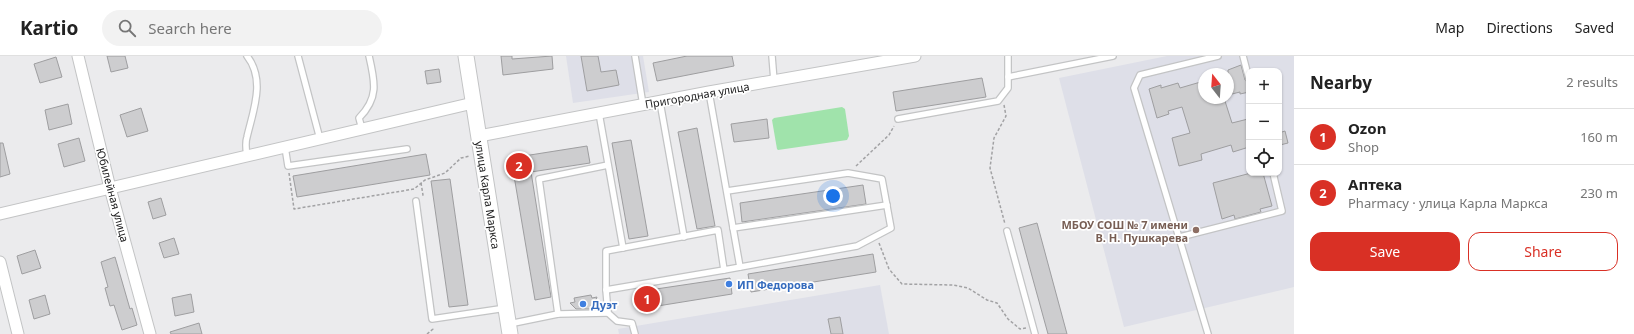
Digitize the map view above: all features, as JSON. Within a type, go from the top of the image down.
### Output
[{"type":"main road","name":"улица Карла Маркса","points":[[466,56],[509,329]]},
{"type":"street","name":"Юбилейная улица","points":[[78,56],[110,188],[150,334]]},
{"type":"street","name":"Пригородная улица","points":[[479,136],[774,81],[888,58],[915,56]]},
{"type":"street","points":[[0,214],[473,103]]},
{"type":"street","points":[[0,262],[18,334]]},
{"type":"lane","points":[[247,56],[252,62],[258,84],[253,116],[246,139],[247,156]]},
{"type":"lane","points":[[298,56],[320,139]]},
{"type":"lane","points":[[362,129],[359,118],[367,110],[373,98],[375,80],[370,56]]},
{"type":"lane","points":[[635,56],[643,105]]},
{"type":"lane","points":[[772,56],[774,81]]},
{"type":"lane","points":[[898,119],[998,101],[1008,88],[1008,56]]},
{"type":"lane","points":[[1008,77],[1112,56]]},
{"type":"lane","points":[[1208,334],[1134,88],[1140,75],[1218,56]]},
{"type":"lane","points":[[1243,56],[1246,68]]},
{"type":"lane","points":[[709,92],[740,267]]},
{"type":"lane","points":[[660,102],[684,237]]},
{"type":"lane","points":[[599,113],[622,248]]},
{"type":"lane","points":[[285,147],[288,166],[406,149]]},
{"type":"lane","points":[[558,314],[539,180],[608,165]]},
{"type":"lane","points":[[606,290],[857,246],[891,228],[882,179],[848,173],[727,191]]},
{"type":"lane","points":[[1180,237],[1282,211],[1274,176]]},
{"type":"lane","points":[[416,202],[432,319],[506,308]]},
{"type":"lane","points":[[733,228],[887,205]]},
{"type":"lane","points":[[608,313],[606,290],[606,251],[718,230],[724,270]]},
{"type":"lane","points":[[1008,231],[1035,334]]},
{"type":"lane","points":[[509,329],[558,314],[608,313],[617,320],[632,323],[635,334]]},
{"type":"path","points":[[1002,96],[1006,116],[994,138],[990,168],[1008,231]]},
{"type":"path","points":[[848,173],[890,135],[898,119]]},
{"type":"path","points":[[288,166],[294,209],[414,189],[425,180],[445,173],[461,158],[481,153]]},
{"type":"path","points":[[416,202],[423,195],[421,183]]},
{"type":"path","points":[[877,236],[889,269],[902,284],[953,285],[968,288],[987,300],[997,303],[1008,319],[1020,329],[1033,327]]},
{"type":"path","points":[[427,334],[433,329],[432,319]]},
{"type":"shaded area","points":[[566,56],[643,56],[649,92],[573,103]]},
{"type":"shaded area","name":"МБОУ СОШ № 7 имени В. Н. Пушкарева","points":[[1167,56],[1294,56],[1294,287],[1124,327],[1059,78]]},
{"type":"shaded area","points":[[880,285],[889,334],[619,334],[618,329]]},
{"type":"green space","points":[[842,107],[845,109],[849,136],[847,140],[777,149],[772,120],[774,118]]},
{"type":"building","points":[[107,56],[125,56],[128,68],[111,72]]},
{"type":"building","points":[[501,56],[512,56],[512,59],[552,56],[553,69],[503,75]]},
{"type":"building","points":[[581,56],[598,56],[601,72],[616,70],[619,85],[587,91]]},
{"type":"building","points":[[687,56],[732,56],[734,66],[657,81],[653,63]]},
{"type":"building","points":[[56,57],[62,77],[40,83],[34,64]]},
{"type":"building","points":[[1241,65],[1246,81],[1246,93],[1234,94],[1233,68]]},
{"type":"building","points":[[439,69],[441,82],[427,84],[425,71]]},
{"type":"building","points":[[982,78],[986,97],[896,111],[893,92]]},
{"type":"building","points":[[1178,83],[1180,88],[1198,83],[1198,104],[1226,104],[1232,123],[1246,120],[1246,148],[1233,152],[1231,145],[1201,154],[1202,160],[1179,166],[1172,138],[1190,133],[1182,107],[1168,111],[1169,114],[1157,118],[1149,89],[1161,85],[1161,88]]},
{"type":"building","points":[[68,104],[72,124],[49,130],[45,110]]},
{"type":"building","points":[[141,108],[148,131],[127,137],[120,115]]},
{"type":"building","points":[[767,119],[769,138],[734,142],[731,124]]},
{"type":"building","points":[[697,128],[715,226],[697,229],[678,132]]},
{"type":"building","points":[[1285,131],[1288,143],[1282,144],[1282,132]]},
{"type":"building","points":[[79,138],[85,161],[64,167],[58,144]]},
{"type":"building","points":[[631,140],[648,236],[629,239],[612,143]]},
{"type":"building","points":[[0,143],[3,143],[10,174],[0,177]]},
{"type":"building","points":[[587,146],[590,163],[531,172],[551,297],[535,300],[511,158]]},
{"type":"building","points":[[426,154],[430,175],[297,197],[293,176]]},
{"type":"building","points":[[1246,174],[1246,176],[1264,176],[1272,206],[1260,209],[1261,212],[1235,219],[1234,215],[1222,219],[1213,183]]},
{"type":"building","points":[[450,179],[468,305],[449,307],[431,181]]},
{"type":"building","points":[[863,185],[866,204],[742,222],[740,203]]},
{"type":"building","points":[[161,198],[166,215],[153,219],[148,202]]},
{"type":"building","points":[[1037,223],[1067,334],[1048,334],[1019,228]]},
{"type":"building","points":[[174,238],[179,254],[164,258],[159,243]]},
{"type":"building","points":[[35,250],[41,268],[22,274],[17,256]]},
{"type":"building","points":[[873,254],[876,272],[751,292],[748,274]]},
{"type":"building","points":[[115,257],[130,309],[132,308],[137,325],[122,330],[114,305],[110,306],[105,288],[108,287],[101,262]]},
{"type":"building","points":[[730,278],[732,294],[639,309],[636,292]]},
{"type":"building","points":[[191,294],[194,312],[175,316],[172,298]]},
{"type":"building","points":[[45,295],[50,314],[34,319],[29,300]]},
{"type":"building","name":"Дуэт","points":[[591,295],[592,298],[597,297],[594,305],[590,309],[576,309],[570,303],[575,302],[574,298]]},
{"type":"building","points":[[840,317],[843,334],[831,334],[828,319]]},
{"type":"building","points":[[199,323],[202,334],[171,334],[170,332]]},
{"type":"place","name":"Аптека","points":[[519,166]]},
{"type":"place","name":"МБОУ СОШ № 7 имени В. Н. Пушкарева","points":[[1196,230]]},
{"type":"place","name":"ИП Федорова","points":[[729,284]]},
{"type":"place","name":"Ozon","points":[[647,299]]},
{"type":"place","name":"Дуэт","points":[[583,304]]}]
